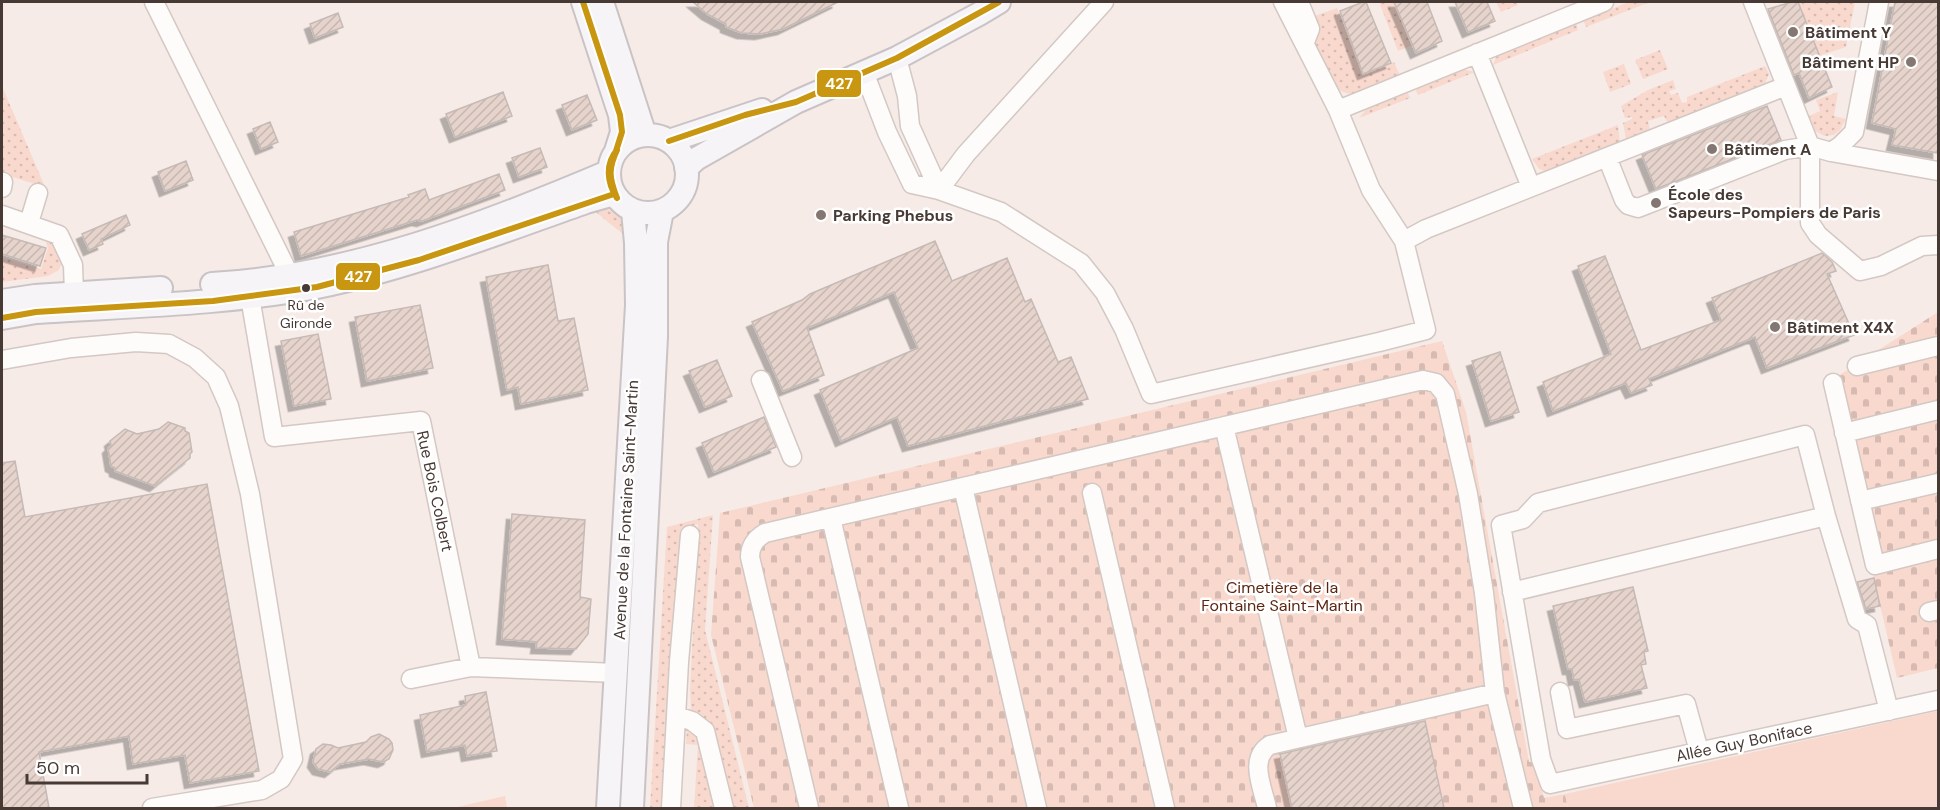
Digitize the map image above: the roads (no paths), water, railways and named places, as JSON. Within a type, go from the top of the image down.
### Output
[{"type":"main road","points":[[2,301],[35,296],[231,283],[328,268],[417,244],[499,217],[612,161],[624,143],[645,135],[658,136],[669,141],[677,148],[686,168],[687,179],[684,189],[671,206],[662,211],[652,214],[633,211],[622,204],[609,183],[612,161],[622,132],[620,115],[583,2]]},
{"type":"main road","points":[[602,2],[645,135]]},
{"type":"main road","points":[[686,168],[696,159],[796,102],[897,58],[999,2]]},
{"type":"main road","points":[[669,141],[745,115],[796,102]]},
{"type":"main road","points":[[2,318],[36,312],[250,297],[330,284],[422,260],[614,194]]},
{"type":"main road","name":"Avenue de la Fontaine Saint-Martin","points":[[632,808],[634,763],[627,674],[638,305],[633,211]]},
{"type":"main road","name":"Avenue de la Fontaine Saint-Martin","points":[[608,808],[611,761],[627,674],[656,337],[656,242],[662,211]]},
{"type":"main road","points":[[611,761],[634,763]]},
{"type":"street","points":[[154,2],[289,274]]},
{"type":"street","points":[[939,190],[966,154],[1104,2]]},
{"type":"street","points":[[864,72],[887,132],[912,184],[939,190],[1001,212],[1081,263],[1110,302],[1151,393],[1426,330],[1404,241],[1371,190],[1338,110],[1283,2]]},
{"type":"street","points":[[1299,2],[1310,29],[1304,44]]},
{"type":"street","points":[[1338,110],[1605,2]]},
{"type":"street","points":[[1753,2],[1810,146],[1810,223],[1818,235],[1860,271],[1881,266],[1922,246],[1938,245]]},
{"type":"street","points":[[1831,152],[1854,132],[1879,2]]},
{"type":"street","points":[[1477,53],[1531,187]]},
{"type":"street","points":[[897,58],[907,96],[910,126],[939,190]]},
{"type":"street","points":[[1404,241],[1426,229],[1786,86]]},
{"type":"street","points":[[1607,157],[1624,200],[1628,205],[1638,208],[1785,150],[1810,146],[1831,152],[1938,171]]},
{"type":"street","points":[[29,223],[38,193]]},
{"type":"street","points":[[2,215],[59,235],[72,265],[74,293]]},
{"type":"street","name":"Rue Bois Colbert","points":[[250,297],[274,436],[421,421],[471,667]]},
{"type":"street","points":[[2,360],[71,348],[136,342],[169,344],[195,358],[216,377],[229,406],[250,494],[292,759],[281,779],[262,790],[152,808]]},
{"type":"street","points":[[1857,366],[1938,346]]},
{"type":"street","points":[[761,380],[792,457]]},
{"type":"street","points":[[809,808],[750,551],[754,542],[765,533],[1415,381],[1430,381],[1445,394],[1468,494],[1484,593],[1495,693],[1522,808]]},
{"type":"street","points":[[1833,383],[1875,565],[1938,549]]},
{"type":"street","points":[[1844,433],[1938,410]]},
{"type":"street","points":[[1224,426],[1298,738]]},
{"type":"street","points":[[1826,516],[1512,592],[1501,525],[1523,519],[1538,503],[1805,435],[1826,516],[1857,619],[1867,625],[1889,711]]},
{"type":"street","points":[[1860,501],[1938,483]]},
{"type":"street","points":[[963,487],[1037,808]]},
{"type":"street","points":[[1092,493],[1165,808]]},
{"type":"street","points":[[831,518],[899,808]]},
{"type":"street","points":[[671,808],[679,662],[690,535]]},
{"type":"street","name":"Allée Guy Boniface","points":[[1512,592],[1541,759],[1550,784],[1938,700]]},
{"type":"street","points":[[411,679],[471,667],[627,674]]},
{"type":"street","points":[[1560,692],[1567,729],[1686,704],[1699,751]]},
{"type":"street","points":[[1268,808],[1257,763],[1258,757],[1270,745],[1495,693]]},
{"type":"street","points":[[676,716],[692,721],[705,731],[724,808]]},
{"type":"place","name":"Bâtiment Y","points":[[1793,32]]},
{"type":"place","name":"Bâtiment HP","points":[[1911,62]]},
{"type":"place","name":"Bâtiment A","points":[[1712,149]]},
{"type":"place","name":"École des Sapeurs-Pompiers de Paris","points":[[1656,203]]},
{"type":"place","name":"Parking Phebus","points":[[821,215]]},
{"type":"place","name":"Rû de Gironde","points":[[306,288]]},
{"type":"place","name":"Bâtiment X4X","points":[[1775,327]]},
{"type":"park label","name":"Cimetière de la Fontaine Saint-Martin","points":[[1282,596]]}]
